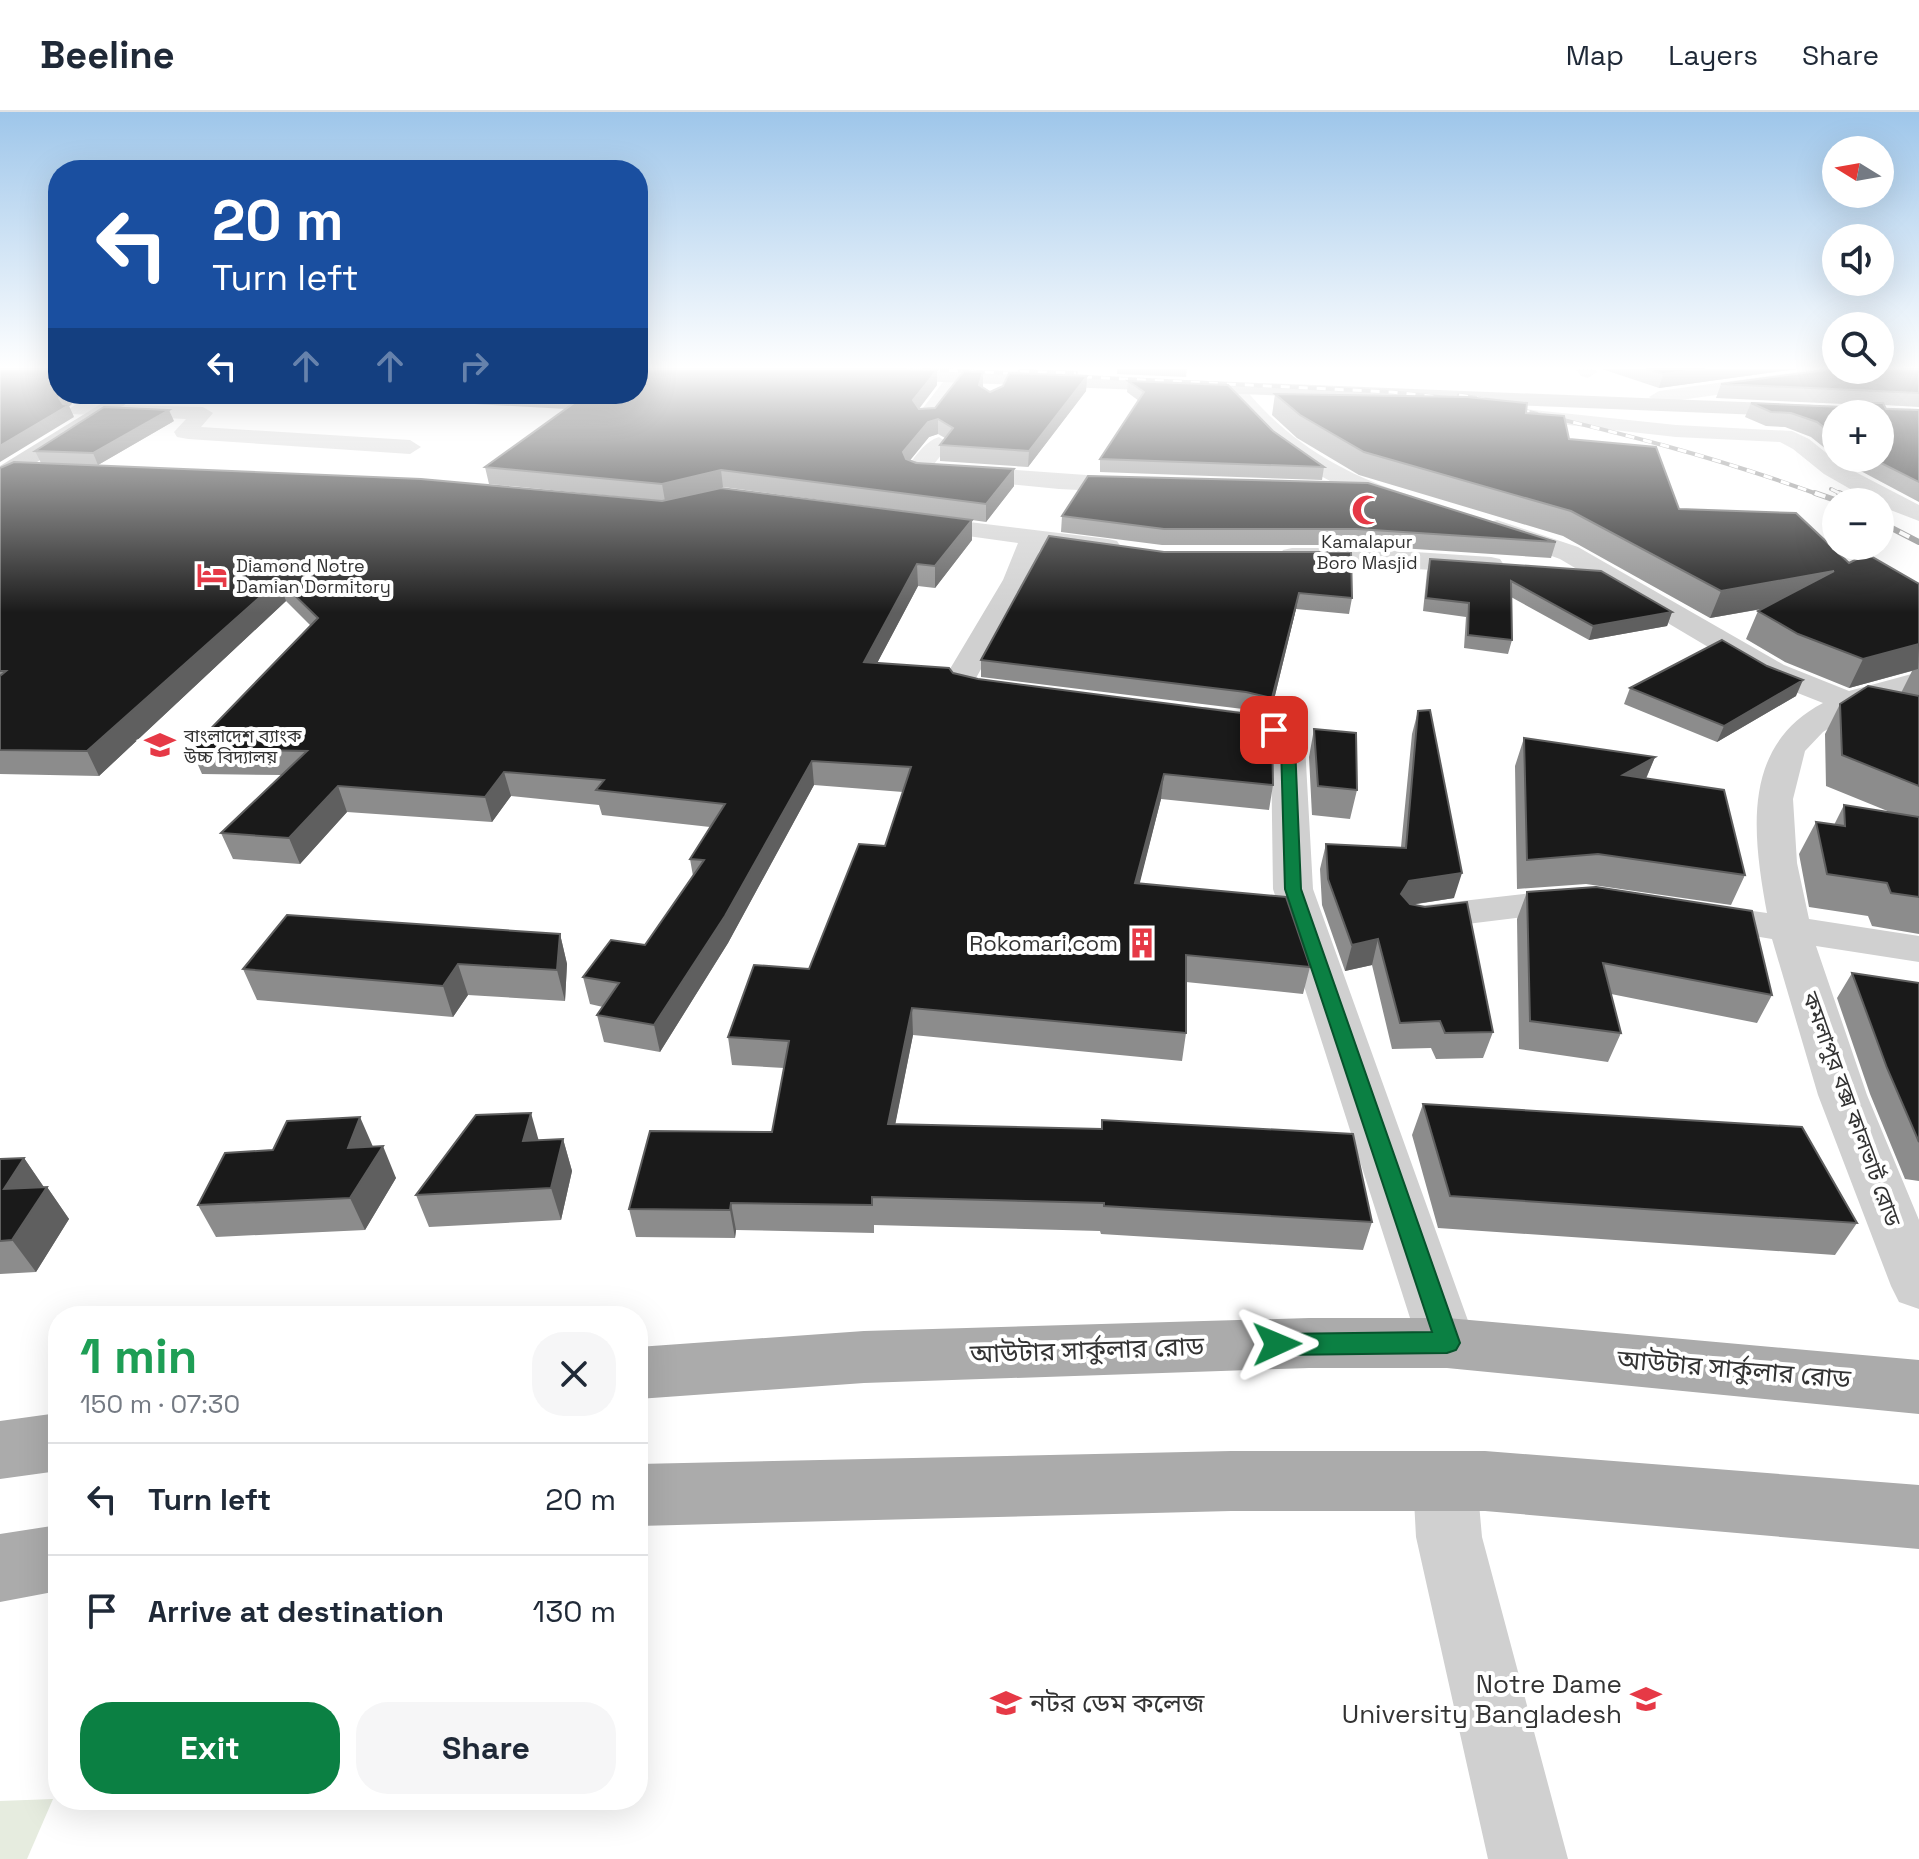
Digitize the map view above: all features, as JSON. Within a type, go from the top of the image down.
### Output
[{"type":"main road","points":[[4,477],[33,451]]},
{"type":"main road","points":[[4,477],[39,451]]},
{"type":"main road","name":"আউটার সার্কুলার রোড","points":[[648,1372],[864,1357],[1309,1343],[1447,1343],[1919,1387]]},
{"type":"main road","points":[[0,1450],[48,1443]]},
{"type":"main road","points":[[648,1495],[1231,1481],[1485,1481],[1919,1517]]},
{"type":"main road","points":[[0,1568],[48,1560]]},
{"type":"street","points":[[933,451],[917,469],[1059,482],[1165,487]]},
{"type":"street","points":[[1296,451],[1350,483],[1433,509]]},
{"type":"street","points":[[1809,451],[1832,469],[1919,514]]},
{"type":"street","points":[[4,477],[53,474]]},
{"type":"street","points":[[1321,490],[1368,490]]},
{"type":"street","points":[[896,520],[1133,551]]},
{"type":"street","points":[[1473,521],[1553,545],[1674,612],[1773,672],[1850,703],[1919,717]]},
{"type":"street","points":[[1038,538],[1027,549],[1017,580],[960,679],[965,686],[978,689],[1040,697]]},
{"type":"street","points":[[1265,557],[1354,556],[1601,573]]},
{"type":"street","name":"কমলাপুর বক্স কালভার্ট রোড","points":[[1919,681],[1850,703],[1821,717],[1789,748],[1774,790],[1776,867],[1816,1024],[1919,1286]]},
{"type":"street","points":[[1165,712],[1243,722],[1274,730],[1288,745],[1293,889],[1447,1343]]},
{"type":"street","points":[[1418,918],[1520,904],[1586,899],[1615,904]]},
{"type":"street","points":[[1659,910],[1919,949]]},
{"type":"street","points":[[1445,1481],[1449,1537],[1528,1859]]},
{"type":"shaded area","points":[[48,1799],[48,1810],[27,1859],[0,1859],[0,1801]]},
{"type":"building","points":[[36,451],[97,451],[93,453]]},
{"type":"building","points":[[508,451],[904,451],[906,459],[916,463],[1014,469],[986,504],[721,470],[662,484],[485,467]]},
{"type":"building","points":[[1106,451],[1301,451],[1324,467],[1100,459]]},
{"type":"building","points":[[1361,451],[1657,451],[1679,509],[1796,513],[1822,538],[1822,560],[1846,560],[1849,563],[1877,560],[1919,584],[1919,644],[1863,659],[1798,634],[1758,611],[1834,571],[1721,591],[1571,511]]},
{"type":"building","points":[[1894,451],[1919,451],[1919,482],[1894,470]]},
{"type":"building","points":[[14,462],[421,479],[662,501],[721,488],[972,520],[935,566],[917,564],[864,662],[949,668],[953,673],[978,679],[1267,718],[1264,728],[1272,729],[1273,785],[1164,774],[1135,883],[1286,897],[1310,967],[1186,955],[1186,1033],[912,1008],[888,1124],[1102,1129],[1102,1120],[1353,1134],[1372,1222],[1104,1206],[1104,1203],[872,1197],[872,1205],[731,1203],[730,1210],[629,1209],[650,1131],[772,1132],[789,1041],[728,1037],[754,965],[809,969],[859,844],[885,846],[911,767],[812,761],[725,916],[654,1025],[597,1015],[619,983],[583,977],[611,940],[645,945],[704,860],[690,859],[725,804],[596,790],[604,780],[504,772],[485,797],[338,786],[289,838],[221,833],[307,751],[191,749],[318,618],[279,580],[87,751],[0,750],[0,676],[6,671],[0,671],[0,468]]},
{"type":"building","points":[[1088,476],[1368,483],[1556,542],[1357,529],[1164,529],[1062,516]]},
{"type":"building","points":[[1049,536],[1164,552],[1351,552],[1352,598],[1299,593],[1272,698],[1246,692],[981,660]]},
{"type":"building","points":[[1430,559],[1601,571],[1672,612],[1593,626],[1511,581],[1512,640],[1468,635],[1469,603],[1426,598]]},
{"type":"building","points":[[1722,640],[1767,666],[1803,680],[1724,726],[1630,688]]},
{"type":"building","points":[[1868,686],[1919,696],[1919,786],[1842,755],[1840,704]]},
{"type":"building","points":[[1430,710],[1462,873],[1409,881],[1401,894],[1410,904],[1425,907],[1467,902],[1493,1032],[1445,1033],[1440,1021],[1400,1023],[1378,939],[1352,945],[1328,879],[1326,844],[1406,848],[1418,711]]},
{"type":"building","points":[[1314,729],[1356,733],[1357,790],[1318,786]]},
{"type":"building","points":[[1524,738],[1655,757],[1623,775],[1724,790],[1745,875],[1598,854],[1527,860]]},
{"type":"building","points":[[1844,805],[1919,817],[1919,897],[1891,893],[1887,883],[1827,874],[1816,822],[1845,826]]},
{"type":"building","points":[[1596,887],[1752,911],[1772,995],[1603,963],[1621,1033],[1530,1021],[1527,892]]},
{"type":"building","points":[[287,915],[560,934],[557,970],[458,964],[443,986],[243,969]]},
{"type":"building","points":[[1852,973],[1919,983],[1919,1142],[1887,1068]]},
{"type":"building","points":[[1423,1104],[1802,1127],[1857,1223],[1450,1196]]},
{"type":"building","points":[[531,1113],[523,1141],[563,1139],[551,1188],[416,1195],[476,1115]]},
{"type":"building","points":[[360,1117],[348,1148],[383,1146],[350,1198],[198,1205],[225,1153],[273,1150],[287,1121]]},
{"type":"building","points":[[24,1158],[4,1189],[47,1187],[12,1240],[0,1241],[0,1159]]},
{"type":"railway","points":[[1682,451],[1820,495]]},
{"type":"railway","points":[[1815,493],[1822,495]]},
{"type":"railway","points":[[1894,529],[1919,542]]},
{"type":"place","name":"Kamalapur Boro Masjid","points":[[1367,510]]},
{"type":"place","name":"Diamond Notre Damian Dormitory","points":[[212,575]]},
{"type":"place","name":"বাংলাদেশ ব্যাংক উচ্চ বিদ্যালয়","points":[[160,745]]},
{"type":"place","name":"Rokomari.com","points":[[1142,943]]},
{"type":"place","name":"Notre Dame University Bangladesh","points":[[1646,1699]]},
{"type":"place","name":"নটর ডেম কলেজ","points":[[1006,1703]]},
{"type":"route","points":[[1274,730],[1288,745],[1293,889],[1447,1343],[1277,1344]]}]
